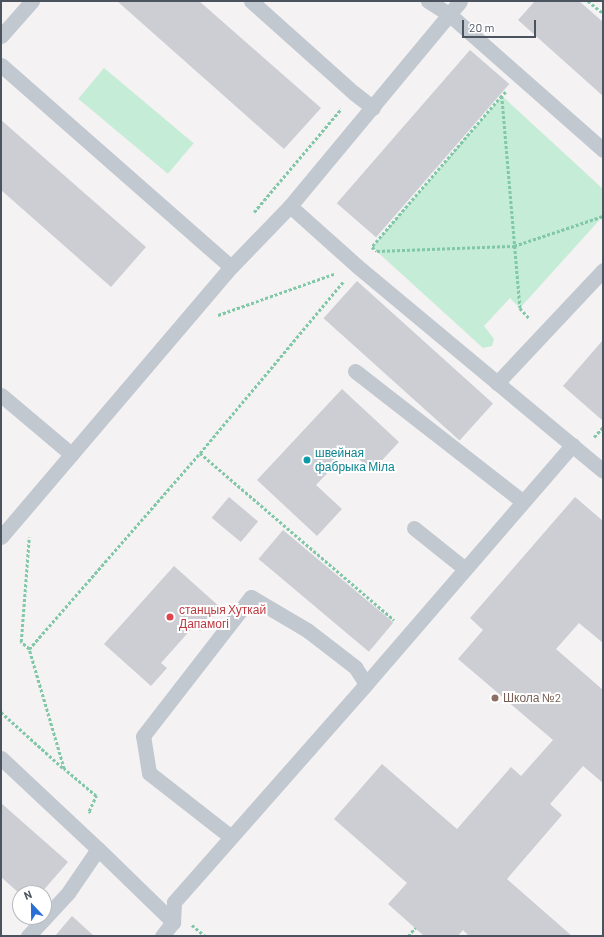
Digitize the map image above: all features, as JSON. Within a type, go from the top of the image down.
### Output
[{"type":"lane","points":[[1,36],[32,1]]},
{"type":"lane","points":[[250,1],[354,94],[373,108]]},
{"type":"lane","points":[[428,1],[450,15],[603,150]]},
{"type":"lane","points":[[1,537],[231,267],[290,206],[373,108],[460,1]]},
{"type":"lane","points":[[1,65],[231,267]]},
{"type":"lane","points":[[290,206],[357,266],[603,471]]},
{"type":"lane","points":[[497,383],[544,335],[603,270]]},
{"type":"lane","points":[[355,371],[522,502]]},
{"type":"lane","points":[[1,395],[72,454]]},
{"type":"lane","points":[[162,936],[174,922],[174,902],[366,684],[464,568],[572,445]]},
{"type":"lane","points":[[414,528],[464,568]]},
{"type":"lane","points":[[231,837],[149,773],[143,736],[251,597],[307,630],[355,667],[366,684]]},
{"type":"lane","points":[[1,758],[174,922]]},
{"type":"lane","points":[[28,936],[68,893],[98,849]]},
{"type":"path","points":[[588,1],[603,13]]},
{"type":"path","points":[[29,649],[200,453],[357,266],[374,249],[372,247],[519,76]]},
{"type":"path","points":[[502,96],[520,308],[544,335]]},
{"type":"path","points":[[374,249],[377,251],[514,246],[603,216]]},
{"type":"path","points":[[215,316],[357,266]]},
{"type":"path","points":[[200,453],[409,633]]},
{"type":"path","points":[[32,501],[21,642],[29,649],[64,769]]},
{"type":"path","points":[[1,712],[96,796],[89,811],[92,817]]},
{"type":"path","points":[[191,925],[204,936]]},
{"type":"path","points":[[408,936],[414,928]]},
{"type":"green space","points":[[104,68],[194,143],[168,174],[78,99]]},
{"type":"green space","points":[[502,96],[603,189],[603,216],[520,308],[510,298],[484,326],[494,339],[492,346],[483,348],[372,247]]},
{"type":"building","points":[[117,1],[199,1],[321,108],[284,149]]},
{"type":"building","points":[[535,1],[579,1],[603,22],[603,96],[518,20]]},
{"type":"building","points":[[470,50],[509,84],[376,237],[337,203]]},
{"type":"building","points":[[1,120],[146,247],[111,287],[1,190]]},
{"type":"building","points":[[357,281],[493,403],[460,441],[324,318]]},
{"type":"building","points":[[603,340],[603,419],[602,420],[563,386]]},
{"type":"building","name":"швейная фабрыка Міла","points":[[342,389],[399,442],[372,471],[349,450],[316,485],[342,509],[317,536],[257,480]]},
{"type":"building","points":[[229,497],[258,521],[241,542],[212,518]]},
{"type":"building","points":[[575,497],[603,521],[603,643],[579,623],[556,649],[603,690],[603,783],[583,766],[550,804],[562,815],[507,879],[572,936],[469,936],[463,930],[458,936],[424,936],[388,904],[407,883],[334,819],[382,764],[457,829],[511,767],[521,776],[553,740],[458,659],[483,630],[470,618]]},
{"type":"building","points":[[283,530],[393,623],[369,652],[259,559]]},
{"type":"building","name":"станцыя Хуткай Дапамогі","points":[[174,566],[221,608],[200,631],[194,626],[161,663],[167,668],[151,686],[104,644]]},
{"type":"building","points":[[1,803],[68,862],[48,885],[12,885],[12,887],[1,877]]},
{"type":"building","points":[[72,916],[94,936],[55,936]]},
{"type":"place","name":"швейная фабрыка Міла","points":[[307,460]]},
{"type":"place","name":"станцыя Хуткай Дапамогі","points":[[170,617]]},
{"type":"place","name":"Школа №2","points":[[495,698]]}]
